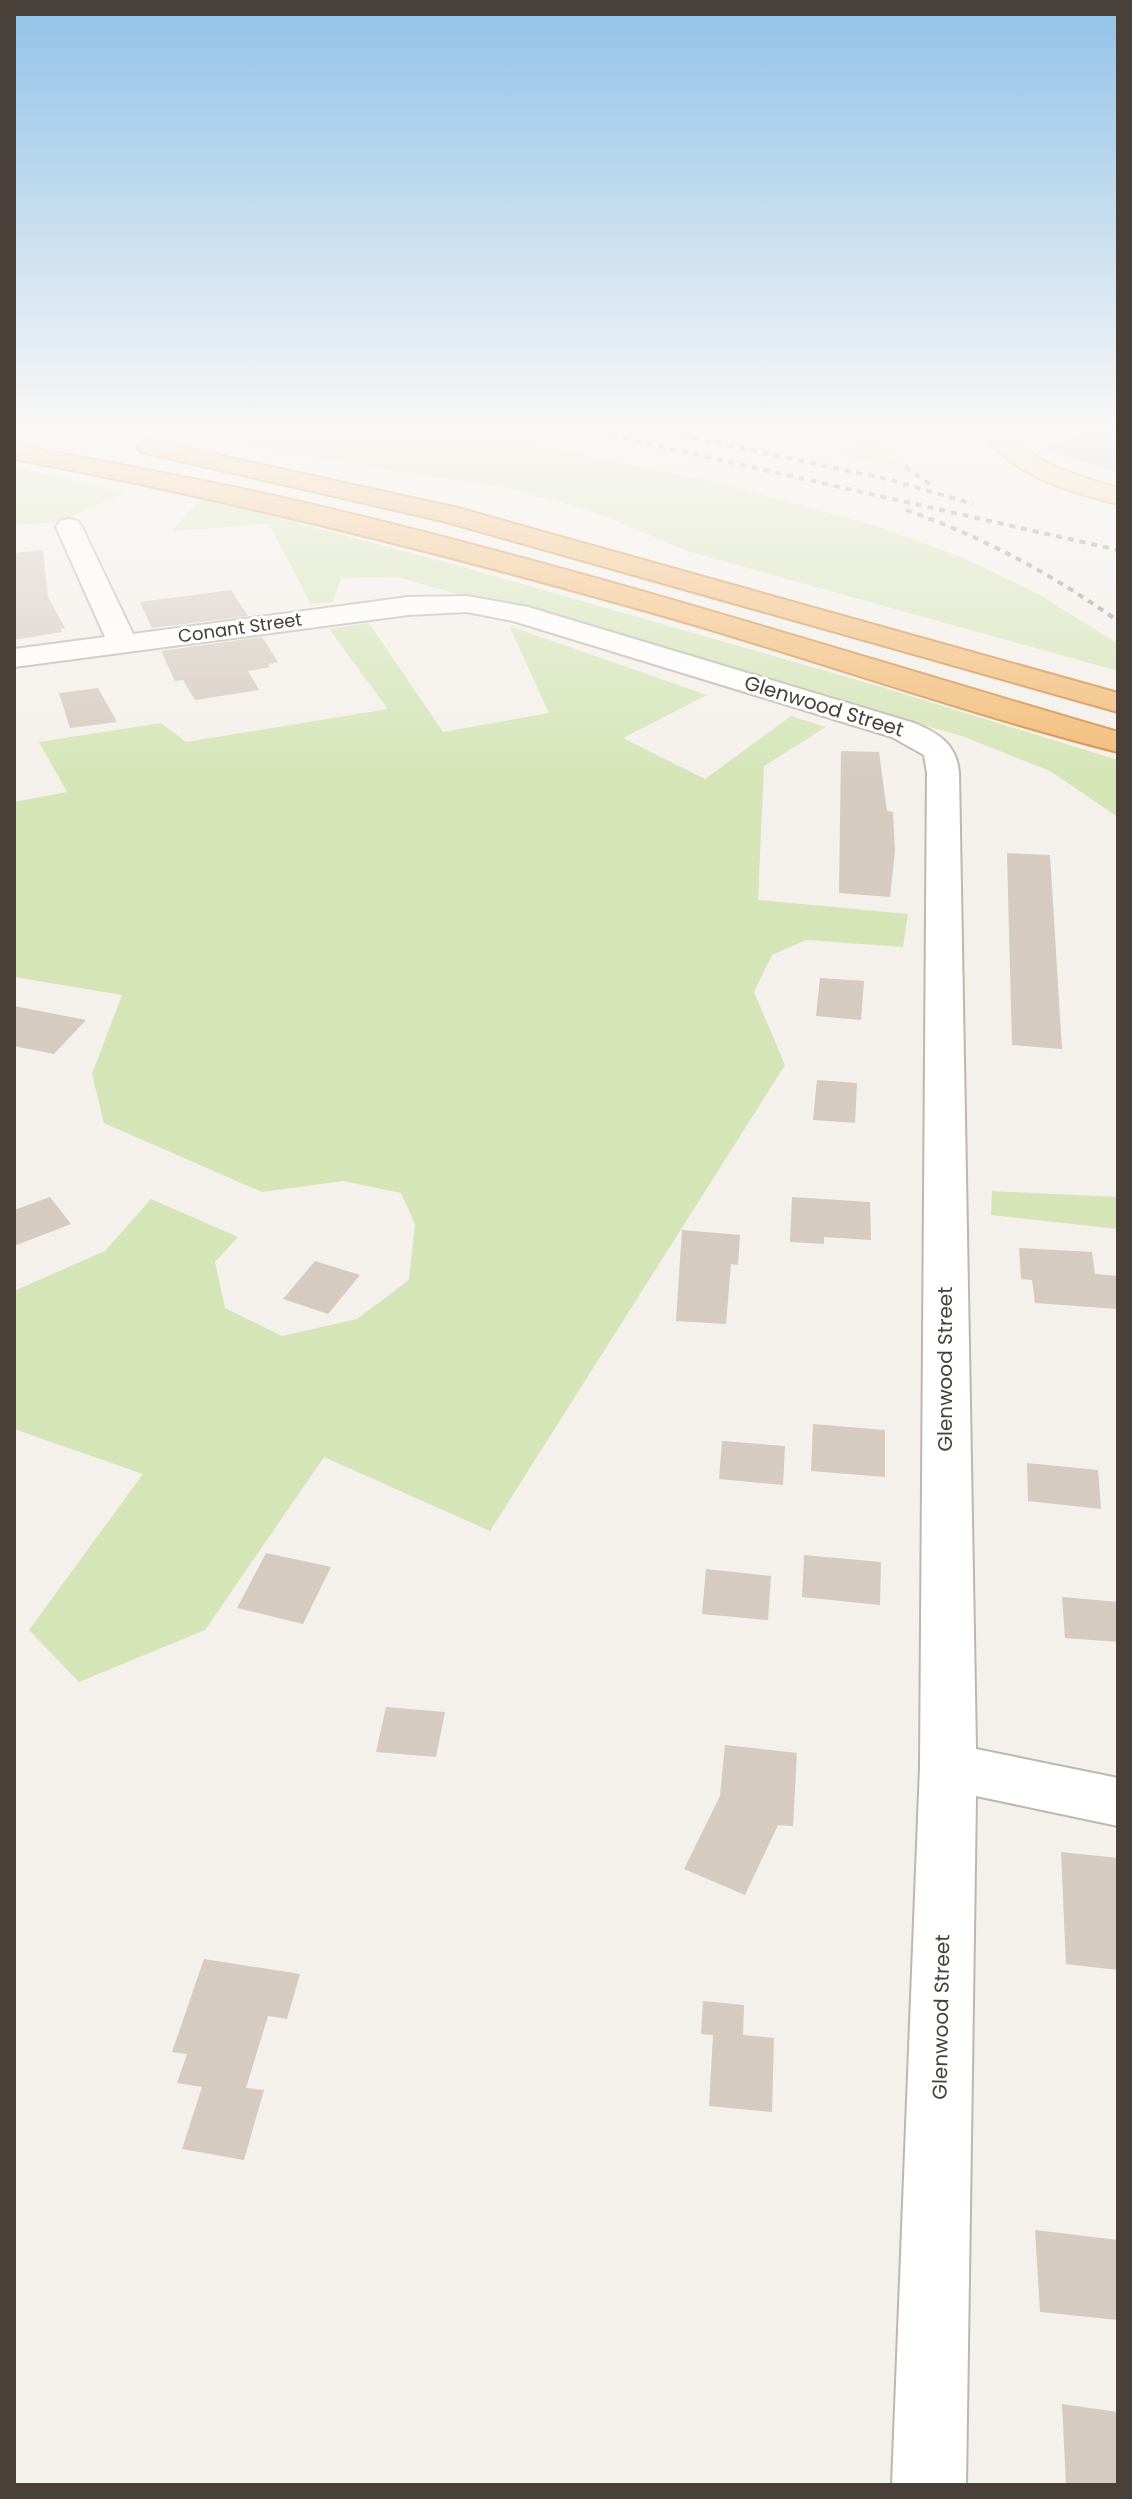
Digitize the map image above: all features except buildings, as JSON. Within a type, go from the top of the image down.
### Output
[{"type":"highway","points":[[445,547],[1118,742]]},
{"type":"highway","points":[[564,547],[1118,703]]},
{"type":"street","points":[[78,547],[123,644]]},
{"type":"street","name":"Conant Street","points":[[14,658],[389,608],[467,604]]},
{"type":"street","name":"Glenwood Street","points":[[467,604],[518,613],[903,730],[933,744],[945,765],[942,816],[948,1767],[929,2485]]},
{"type":"street","points":[[948,1767],[1118,1802]]},
{"type":"green space","points":[[281,547],[387,547],[878,686],[1118,760],[1118,817],[1050,771],[962,736],[397,577],[341,578],[333,602],[311,604]]},
{"type":"green space","points":[[677,547],[933,547],[966,559],[1042,596],[1118,644],[1118,671]]},
{"type":"green space","points":[[369,623],[443,732],[549,713],[509,626],[707,695],[623,738],[705,779],[791,716],[826,727],[764,766],[758,900],[908,914],[903,947],[806,940],[772,955],[754,992],[785,1065],[490,1531],[324,1457],[205,1630],[79,1682],[29,1630],[143,1474],[14,1429],[14,1291],[105,1251],[151,1199],[238,1237],[215,1262],[225,1308],[282,1336],[357,1319],[409,1280],[415,1224],[401,1193],[343,1181],[262,1192],[104,1123],[92,1074],[122,995],[14,977],[14,802],[67,792],[39,742],[161,723],[186,742],[388,709],[329,629]]},
{"type":"green space","points":[[992,1191],[1118,1197],[1118,1229],[991,1215]]},
{"type":"railway","points":[[992,547],[1068,588],[1118,621]]},
{"type":"railway","points":[[1103,547],[1118,550]]}]
